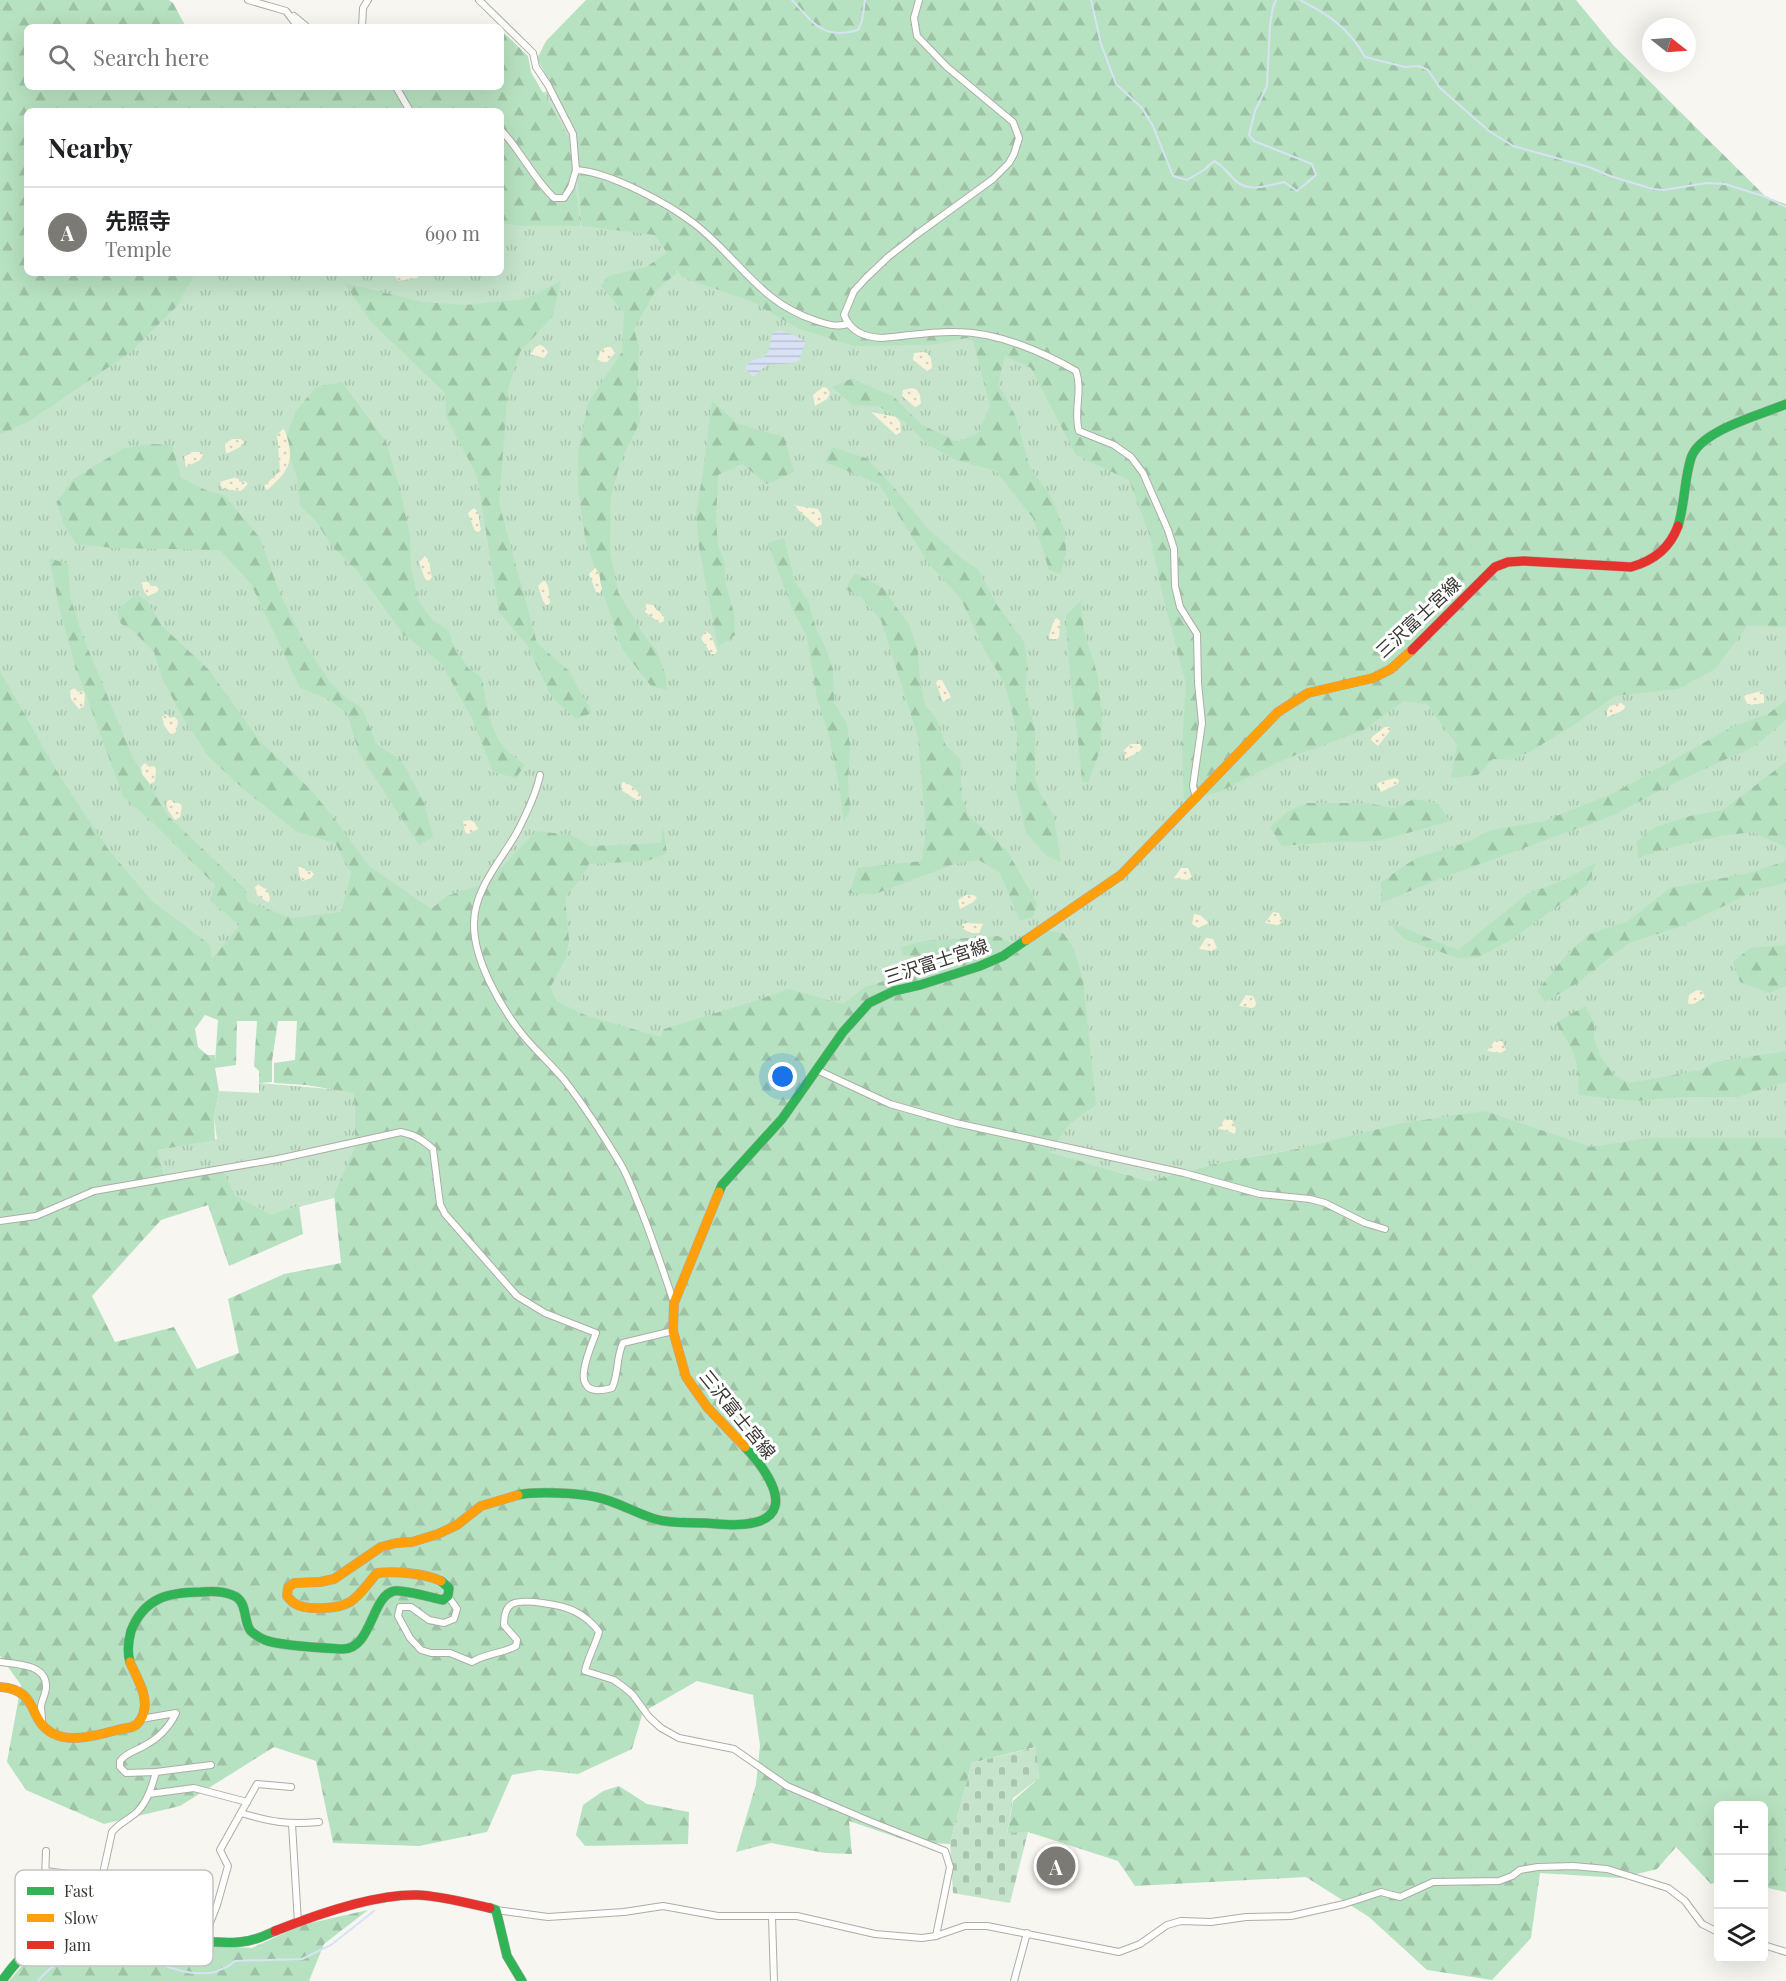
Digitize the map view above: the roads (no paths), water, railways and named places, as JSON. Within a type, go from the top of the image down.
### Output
[{"type":"main road","name":"三沢富士宮線","points":[[448,1596],[449,1588],[432,1577],[387,1572],[377,1573],[352,1601],[338,1607],[300,1606],[293,1603],[287,1596],[288,1588],[294,1582],[334,1579],[381,1547],[412,1542],[438,1534],[457,1525],[481,1506],[523,1494],[581,1494],[598,1497],[657,1520],[681,1522],[734,1525],[758,1522],[774,1511],[777,1500],[771,1484],[753,1456],[707,1407],[686,1377],[674,1330],[674,1304],[713,1202],[722,1185],[782,1119],[843,1032],[869,1003],[894,991],[920,986],[1004,956],[1121,876],[1278,712],[1308,693],[1373,678],[1391,669],[1496,567],[1508,562],[1524,561],[1631,567],[1644,564],[1658,555],[1677,530],[1690,462],[1696,447],[1709,437],[1786,404]]},
{"type":"main road","points":[[0,1688],[10,1687],[20,1690],[46,1730],[53,1735],[74,1738],[135,1726],[145,1713],[145,1702],[143,1691],[129,1658],[128,1641],[138,1617],[149,1605],[166,1594],[222,1591],[229,1593],[235,1595],[243,1605],[250,1630],[265,1640],[346,1649],[361,1640],[385,1595],[395,1590],[437,1600],[443,1600],[448,1596]]},
{"type":"main road","points":[[213,1942],[248,1941],[298,1923],[378,1901],[414,1895],[434,1896],[496,1910],[502,1941],[512,1969],[522,1981]]},
{"type":"main road","points":[[2,1981],[15,1962]]},
{"type":"street","points":[[248,0],[286,11],[304,24]]},
{"type":"street","points":[[362,24],[363,8],[368,0]]},
{"type":"street","points":[[479,0],[503,24]]},
{"type":"street","points":[[919,0],[914,18],[917,36],[947,68],[1013,123],[1019,138],[1009,163],[993,179],[888,257],[854,291],[844,315],[848,324],[858,333],[872,338],[959,332],[986,335],[1042,352],[1076,371],[1080,383],[1077,424],[1079,431],[1114,445],[1131,457],[1143,473],[1174,549],[1175,586],[1180,607],[1197,634],[1199,647],[1198,683],[1202,723],[1193,786],[1196,798]]},
{"type":"street","points":[[286,11],[296,24]]},
{"type":"street","points":[[504,25],[533,53],[536,67],[548,85],[573,134],[576,170],[571,187],[564,198],[554,198],[543,188],[512,141],[504,133]]},
{"type":"street","points":[[398,90],[408,108]]},
{"type":"street","points":[[576,170],[587,170],[624,184],[687,219],[718,244],[764,292],[797,315],[836,327],[848,324]]},
{"type":"street","points":[[540,775],[538,787],[517,833],[494,868],[479,900],[474,921],[476,943],[499,1000],[522,1033],[557,1070],[594,1119],[622,1165],[650,1232],[674,1304]]},
{"type":"street","points":[[817,1070],[890,1104],[956,1124],[1184,1173],[1260,1194],[1310,1199],[1325,1203],[1365,1223],[1385,1229]]},
{"type":"street","points":[[0,1221],[36,1216],[94,1191],[278,1159],[401,1132],[412,1134],[433,1149],[440,1204],[445,1214],[517,1296],[545,1313],[596,1333],[583,1368],[583,1379],[587,1385],[602,1391],[612,1388],[623,1343],[674,1330]]},
{"type":"street","points":[[448,1596],[457,1609],[454,1619],[444,1623],[429,1620],[411,1607],[400,1607],[398,1616],[410,1638],[421,1650],[431,1653],[450,1653],[472,1662],[483,1655],[505,1652],[516,1646],[517,1640],[504,1625],[508,1608],[514,1603],[558,1605],[573,1610],[595,1626],[599,1632],[585,1671],[614,1680],[625,1688],[661,1728],[679,1738],[734,1749],[788,1786],[945,1851],[950,1867],[936,1936]]},
{"type":"street","points":[[0,1662],[36,1669],[44,1678],[46,1688],[41,1707],[42,1724]]},
{"type":"street","points":[[141,1719],[176,1713],[172,1723],[163,1734],[125,1755],[120,1761],[120,1767],[126,1773],[156,1772],[211,1765]]},
{"type":"street","points":[[104,1870],[112,1832],[138,1812],[149,1794],[156,1772]]},
{"type":"street","points":[[213,1915],[228,1866],[220,1850],[257,1784],[291,1787]]},
{"type":"street","points":[[149,1794],[194,1788],[247,1802]]},
{"type":"street","points":[[241,1813],[271,1822],[292,1824],[319,1822]]},
{"type":"street","points":[[292,1824],[298,1923]]},
{"type":"street","points":[[45,1870],[46,1851]]},
{"type":"street","points":[[496,1910],[548,1917],[624,1912],[663,1906],[718,1916],[797,1916],[875,1934],[922,1938],[936,1936],[965,1926],[987,1926],[1119,1952],[1140,1944],[1167,1925],[1181,1921],[1211,1922],[1246,1917],[1291,1916],[1344,1904],[1381,1892],[1400,1897],[1433,1882],[1499,1881],[1520,1870],[1573,1866],[1607,1869],[1668,1888],[1685,1901],[1702,1924],[1714,1930]]},
{"type":"street","points":[[772,1917],[774,1981]]},
{"type":"street","points":[[1014,1981],[1027,1933]]},
{"type":"street","points":[[1768,1947],[1786,1952]]},
{"type":"water","points":[[780,331],[806,341],[799,360],[794,363],[767,365],[753,377],[745,368],[751,361],[764,357],[768,353],[773,332]]},
{"type":"waterway","points":[[792,0],[813,23],[836,33],[858,30],[862,21],[865,0]]},
{"type":"waterway","points":[[1091,0],[1101,44],[1116,84],[1142,108],[1153,126],[1173,176],[1187,180],[1214,161],[1241,185],[1259,187],[1284,182],[1297,191],[1316,175],[1312,164],[1254,141],[1249,135],[1255,111],[1267,86],[1270,25],[1276,0]]},
{"type":"waterway","points":[[1300,0],[1320,11],[1345,30],[1365,57],[1405,67],[1419,66],[1428,70],[1440,88],[1489,131],[1513,146],[1589,167],[1653,189],[1663,190],[1707,183],[1725,184],[1766,197],[1786,207]]},
{"type":"waterway","points":[[164,1966],[198,1973],[215,1972],[235,1961],[302,1959],[331,1945],[374,1911]]},
{"type":"waterway","points":[[38,1981],[53,1966]]},
{"type":"place","name":"先照寺","points":[[1056,1866]]}]
